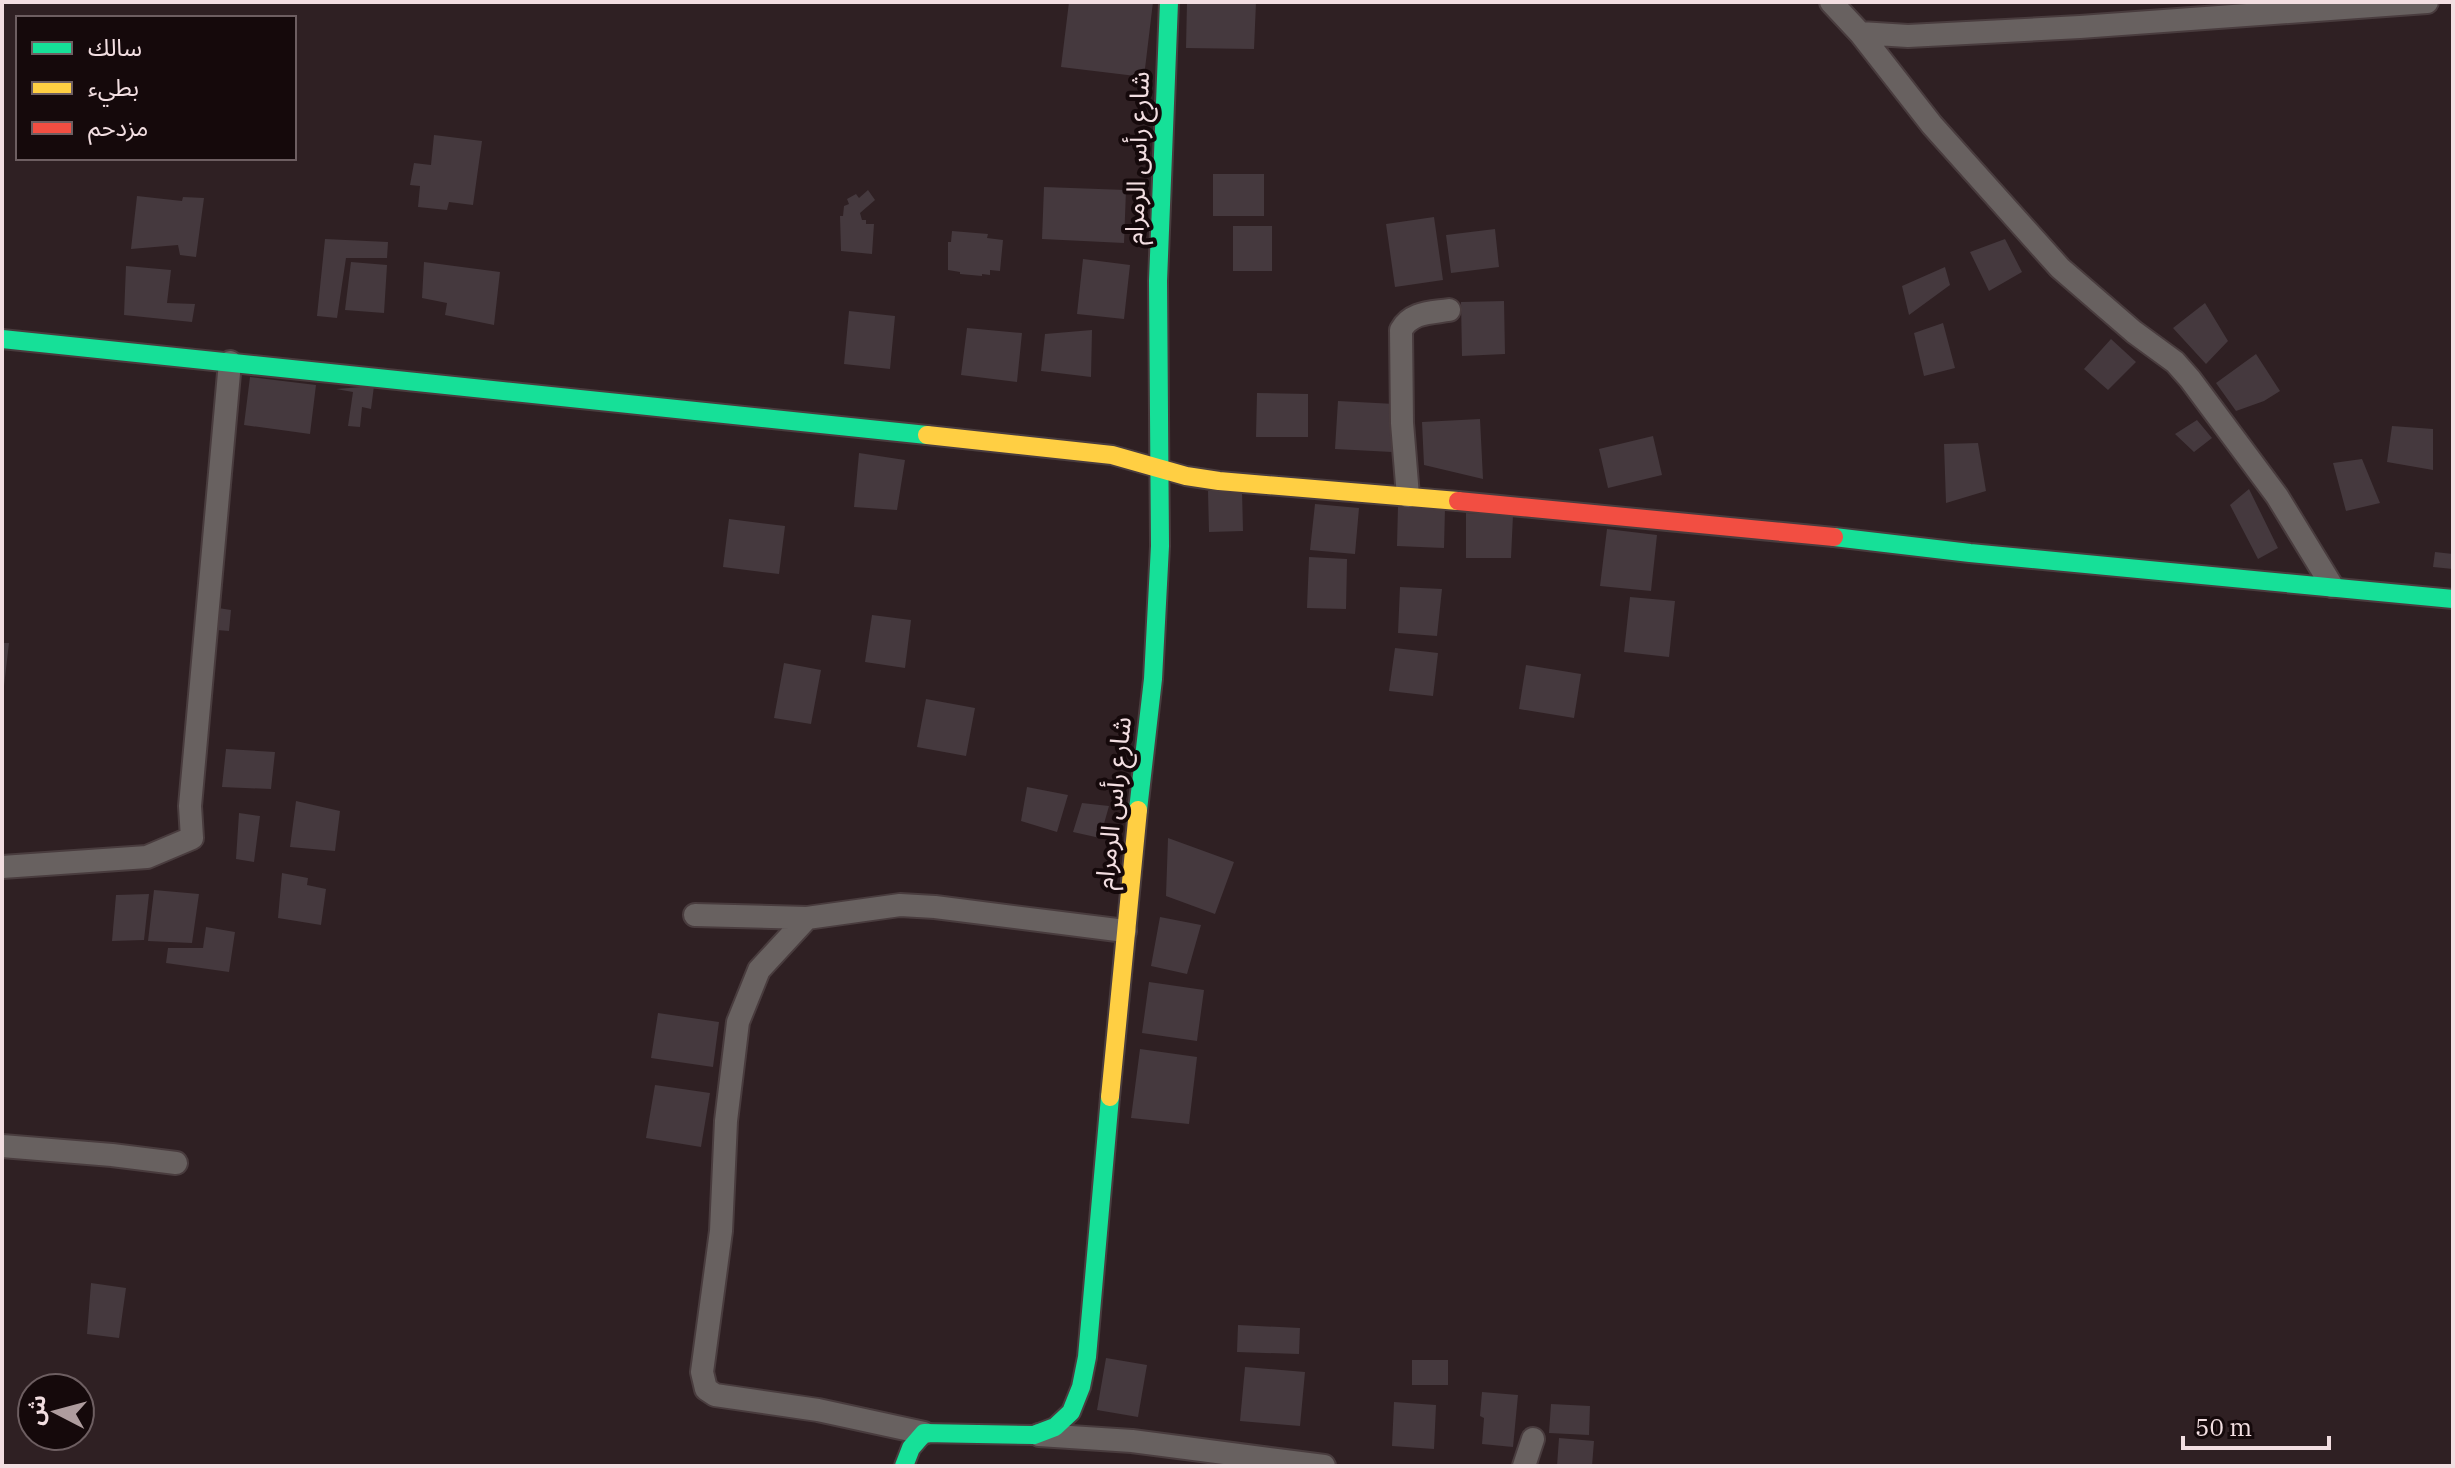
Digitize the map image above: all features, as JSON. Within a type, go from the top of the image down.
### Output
[{"type":"street","name":"شارع رأس الرمرام","points":[[1034,1435],[1055,1427],[1071,1412],[1081,1387],[1087,1357],[1125,931],[1153,679],[1160,546],[1158,281],[1169,2]]},
{"type":"street","points":[[1831,2],[1860,33],[1932,125],[2060,268],[2134,332],[2175,362],[2190,379],[2277,496],[2332,586]]},
{"type":"street","points":[[1860,33],[1908,36],[2080,27],[2427,2]]},
{"type":"street","points":[[1408,496],[1402,423],[1401,330],[1406,321],[1414,316],[1449,310]]},
{"type":"street","points":[[2,339],[1037,446],[1112,455],[1219,481],[1800,533],[1970,553],[2453,599]]},
{"type":"street","points":[[2,867],[147,857],[192,838],[190,806],[230,362]]},
{"type":"street","points":[[695,915],[807,918],[900,905],[1125,931]]},
{"type":"street","points":[[807,918],[759,970],[738,1022],[726,1121],[721,1231],[702,1372],[706,1389],[715,1395],[818,1410],[924,1433],[1132,1441],[1324,1466]]},
{"type":"street","points":[[2,1146],[176,1163]]},
{"type":"street","points":[[904,1466],[906,1456],[924,1433]]},
{"type":"street","points":[[1524,1466],[1533,1439]]},
{"type":"building","points":[[1069,2],[1153,2],[1144,77],[1061,67]]},
{"type":"building","points":[[1187,2],[1256,2],[1254,49],[1186,48]]},
{"type":"building","points":[[434,135],[482,141],[473,205],[449,202],[447,210],[418,207],[420,186],[410,185],[414,163],[431,165]]},
{"type":"building","points":[[1213,174],[1264,174],[1264,216],[1213,216]]},
{"type":"building","points":[[1044,187],[1126,190],[1124,243],[1042,239]]},
{"type":"building","points":[[868,190],[875,200],[860,213],[866,224],[874,224],[872,254],[841,251],[840,216],[843,216],[844,206],[849,204],[847,199],[856,194],[859,198]]},
{"type":"building","points":[[137,196],[182,201],[183,197],[204,198],[196,257],[180,255],[178,245],[131,249]]},
{"type":"building","points":[[1434,217],[1443,280],[1395,287],[1386,224]]},
{"type":"building","points":[[1233,226],[1272,226],[1272,271],[1233,271]]},
{"type":"building","points":[[1495,229],[1499,267],[1451,273],[1446,235]]},
{"type":"building","points":[[952,231],[988,234],[987,238],[1003,240],[1000,271],[990,270],[990,275],[982,276],[948,270],[948,242],[951,242]]},
{"type":"building","points":[[325,239],[388,242],[387,258],[346,258],[337,318],[317,316]]},
{"type":"building","points":[[2005,239],[2022,272],[1989,291],[1970,252]]},
{"type":"building","points":[[1083,259],[1130,265],[1124,319],[1077,314]]},
{"type":"building","points":[[351,262],[387,265],[384,313],[345,310]]},
{"type":"building","points":[[424,262],[500,272],[494,325],[445,315],[447,303],[422,298]]},
{"type":"building","points":[[126,266],[171,270],[167,303],[195,304],[192,322],[124,315]]},
{"type":"building","points":[[1945,267],[1950,285],[1909,315],[1902,286]]},
{"type":"building","points":[[1504,301],[1505,354],[1462,356],[1461,302]]},
{"type":"building","points":[[2205,303],[2228,341],[2206,364],[2173,328]]},
{"type":"building","points":[[849,311],[895,316],[890,369],[844,364]]},
{"type":"building","points":[[1943,323],[1955,368],[1924,376],[1914,333]]},
{"type":"building","points":[[967,328],[1022,333],[1017,382],[961,375]]},
{"type":"building","points":[[1092,330],[1091,377],[1041,371],[1045,334]]},
{"type":"building","points":[[2111,339],[2136,362],[2108,390],[2084,369]]},
{"type":"building","points":[[2256,354],[2280,391],[2264,401],[2236,411],[2216,383]]},
{"type":"building","points":[[250,377],[316,385],[310,434],[244,425]]},
{"type":"building","points":[[374,386],[371,409],[362,407],[360,427],[348,426],[353,392],[336,389]]},
{"type":"building","points":[[1257,393],[1308,394],[1308,437],[1256,437]]},
{"type":"building","points":[[1338,401],[1395,404],[1392,452],[1335,449]]},
{"type":"building","points":[[1480,419],[1483,479],[1424,465],[1422,422]]},
{"type":"building","points":[[2197,420],[2212,438],[2194,452],[2175,434]]},
{"type":"building","points":[[2392,426],[2433,429],[2433,470],[2387,462]]},
{"type":"building","points":[[1653,436],[1662,475],[1608,488],[1599,449]]},
{"type":"building","points":[[1978,443],[1986,491],[1946,503],[1944,444]]},
{"type":"building","points":[[859,453],[905,460],[897,510],[854,507]]},
{"type":"building","points":[[2362,459],[2380,503],[2346,511],[2333,463]]},
{"type":"building","points":[[2249,489],[2278,548],[2258,559],[2230,505]]},
{"type":"building","points":[[1242,490],[1243,531],[1209,532],[1208,491]]},
{"type":"building","points":[[1315,504],[1359,508],[1355,554],[1310,550]]},
{"type":"building","points":[[1398,506],[1445,508],[1444,548],[1397,546]]},
{"type":"building","points":[[1466,513],[1513,515],[1511,558],[1466,558]]},
{"type":"building","points":[[729,519],[785,526],[779,574],[723,567]]},
{"type":"building","points":[[1607,529],[1657,535],[1651,591],[1600,586]]},
{"type":"building","points":[[2435,552],[2453,554],[2453,569],[2433,567]]},
{"type":"building","points":[[1309,557],[1347,559],[1346,609],[1307,608]]},
{"type":"building","points":[[1400,587],[1442,589],[1437,636],[1398,633]]},
{"type":"building","points":[[1630,597],[1675,601],[1669,657],[1624,652]]},
{"type":"building","points":[[218,608],[231,610],[229,631],[217,630]]},
{"type":"building","points":[[872,615],[911,620],[905,668],[865,662]]},
{"type":"building","points":[[2,643],[9,643],[4,686],[2,686]]},
{"type":"building","points":[[1395,648],[1438,653],[1433,696],[1389,691]]},
{"type":"building","points":[[784,663],[821,670],[811,724],[774,718]]},
{"type":"building","points":[[1526,665],[1581,674],[1574,718],[1519,709]]},
{"type":"building","points":[[926,699],[975,708],[966,756],[917,747]]},
{"type":"building","points":[[226,749],[275,752],[271,789],[222,787]]},
{"type":"building","points":[[1027,787],[1068,795],[1057,832],[1021,821]]},
{"type":"building","points":[[296,801],[340,811],[335,851],[290,847]]},
{"type":"building","points":[[1082,803],[1109,806],[1100,838],[1073,832]]},
{"type":"building","points":[[239,813],[260,816],[254,862],[236,859]]},
{"type":"building","points":[[1168,838],[1234,862],[1215,914],[1166,896]]},
{"type":"building","points":[[282,873],[308,878],[307,885],[326,889],[321,925],[278,918]]},
{"type":"building","points":[[154,890],[199,894],[192,943],[148,941]]},
{"type":"building","points":[[149,894],[144,940],[112,941],[116,895]]},
{"type":"building","points":[[1160,917],[1201,925],[1187,974],[1151,966]]},
{"type":"building","points":[[206,927],[235,932],[229,972],[166,963],[168,948],[203,948]]},
{"type":"building","points":[[1149,982],[1204,990],[1197,1041],[1142,1033]]},
{"type":"building","points":[[658,1013],[719,1022],[713,1067],[651,1058]]},
{"type":"building","points":[[1140,1049],[1197,1057],[1189,1124],[1131,1118]]},
{"type":"building","points":[[655,1085],[710,1093],[701,1147],[646,1138]]},
{"type":"building","points":[[91,1283],[126,1288],[119,1338],[87,1334]]},
{"type":"building","points":[[1238,1325],[1300,1328],[1299,1354],[1237,1352]]},
{"type":"building","points":[[1106,1358],[1147,1365],[1138,1417],[1097,1410]]},
{"type":"building","points":[[1412,1360],[1448,1360],[1448,1385],[1412,1385]]},
{"type":"building","points":[[1245,1367],[1305,1372],[1300,1426],[1240,1421]]},
{"type":"building","points":[[1482,1392],[1518,1395],[1513,1447],[1482,1444]]},
{"type":"building","points":[[1394,1402],[1436,1405],[1434,1449],[1392,1446]]},
{"type":"building","points":[[1551,1404],[1590,1406],[1589,1435],[1549,1433]]},
{"type":"building","points":[[1559,1438],[1594,1441],[1592,1466],[1557,1466]]},
{"type":"traffic: fast","points":[[1138,810],[1153,679],[1160,546],[1158,281],[1169,2]]},
{"type":"traffic: fast","points":[[2,339],[927,435]]},
{"type":"traffic: fast","points":[[1834,537],[2453,599]]},
{"type":"traffic: fast","points":[[904,1466],[911,1448],[924,1433],[1034,1435],[1055,1427],[1071,1412],[1081,1387],[1087,1357],[1110,1097]]},
{"type":"traffic: slow","points":[[927,435],[1112,455],[1186,476],[1219,481],[1458,501]]},
{"type":"traffic: slow","points":[[1110,1097],[1138,810]]},
{"type":"traffic: jam","points":[[1458,501],[1834,537]]}]
